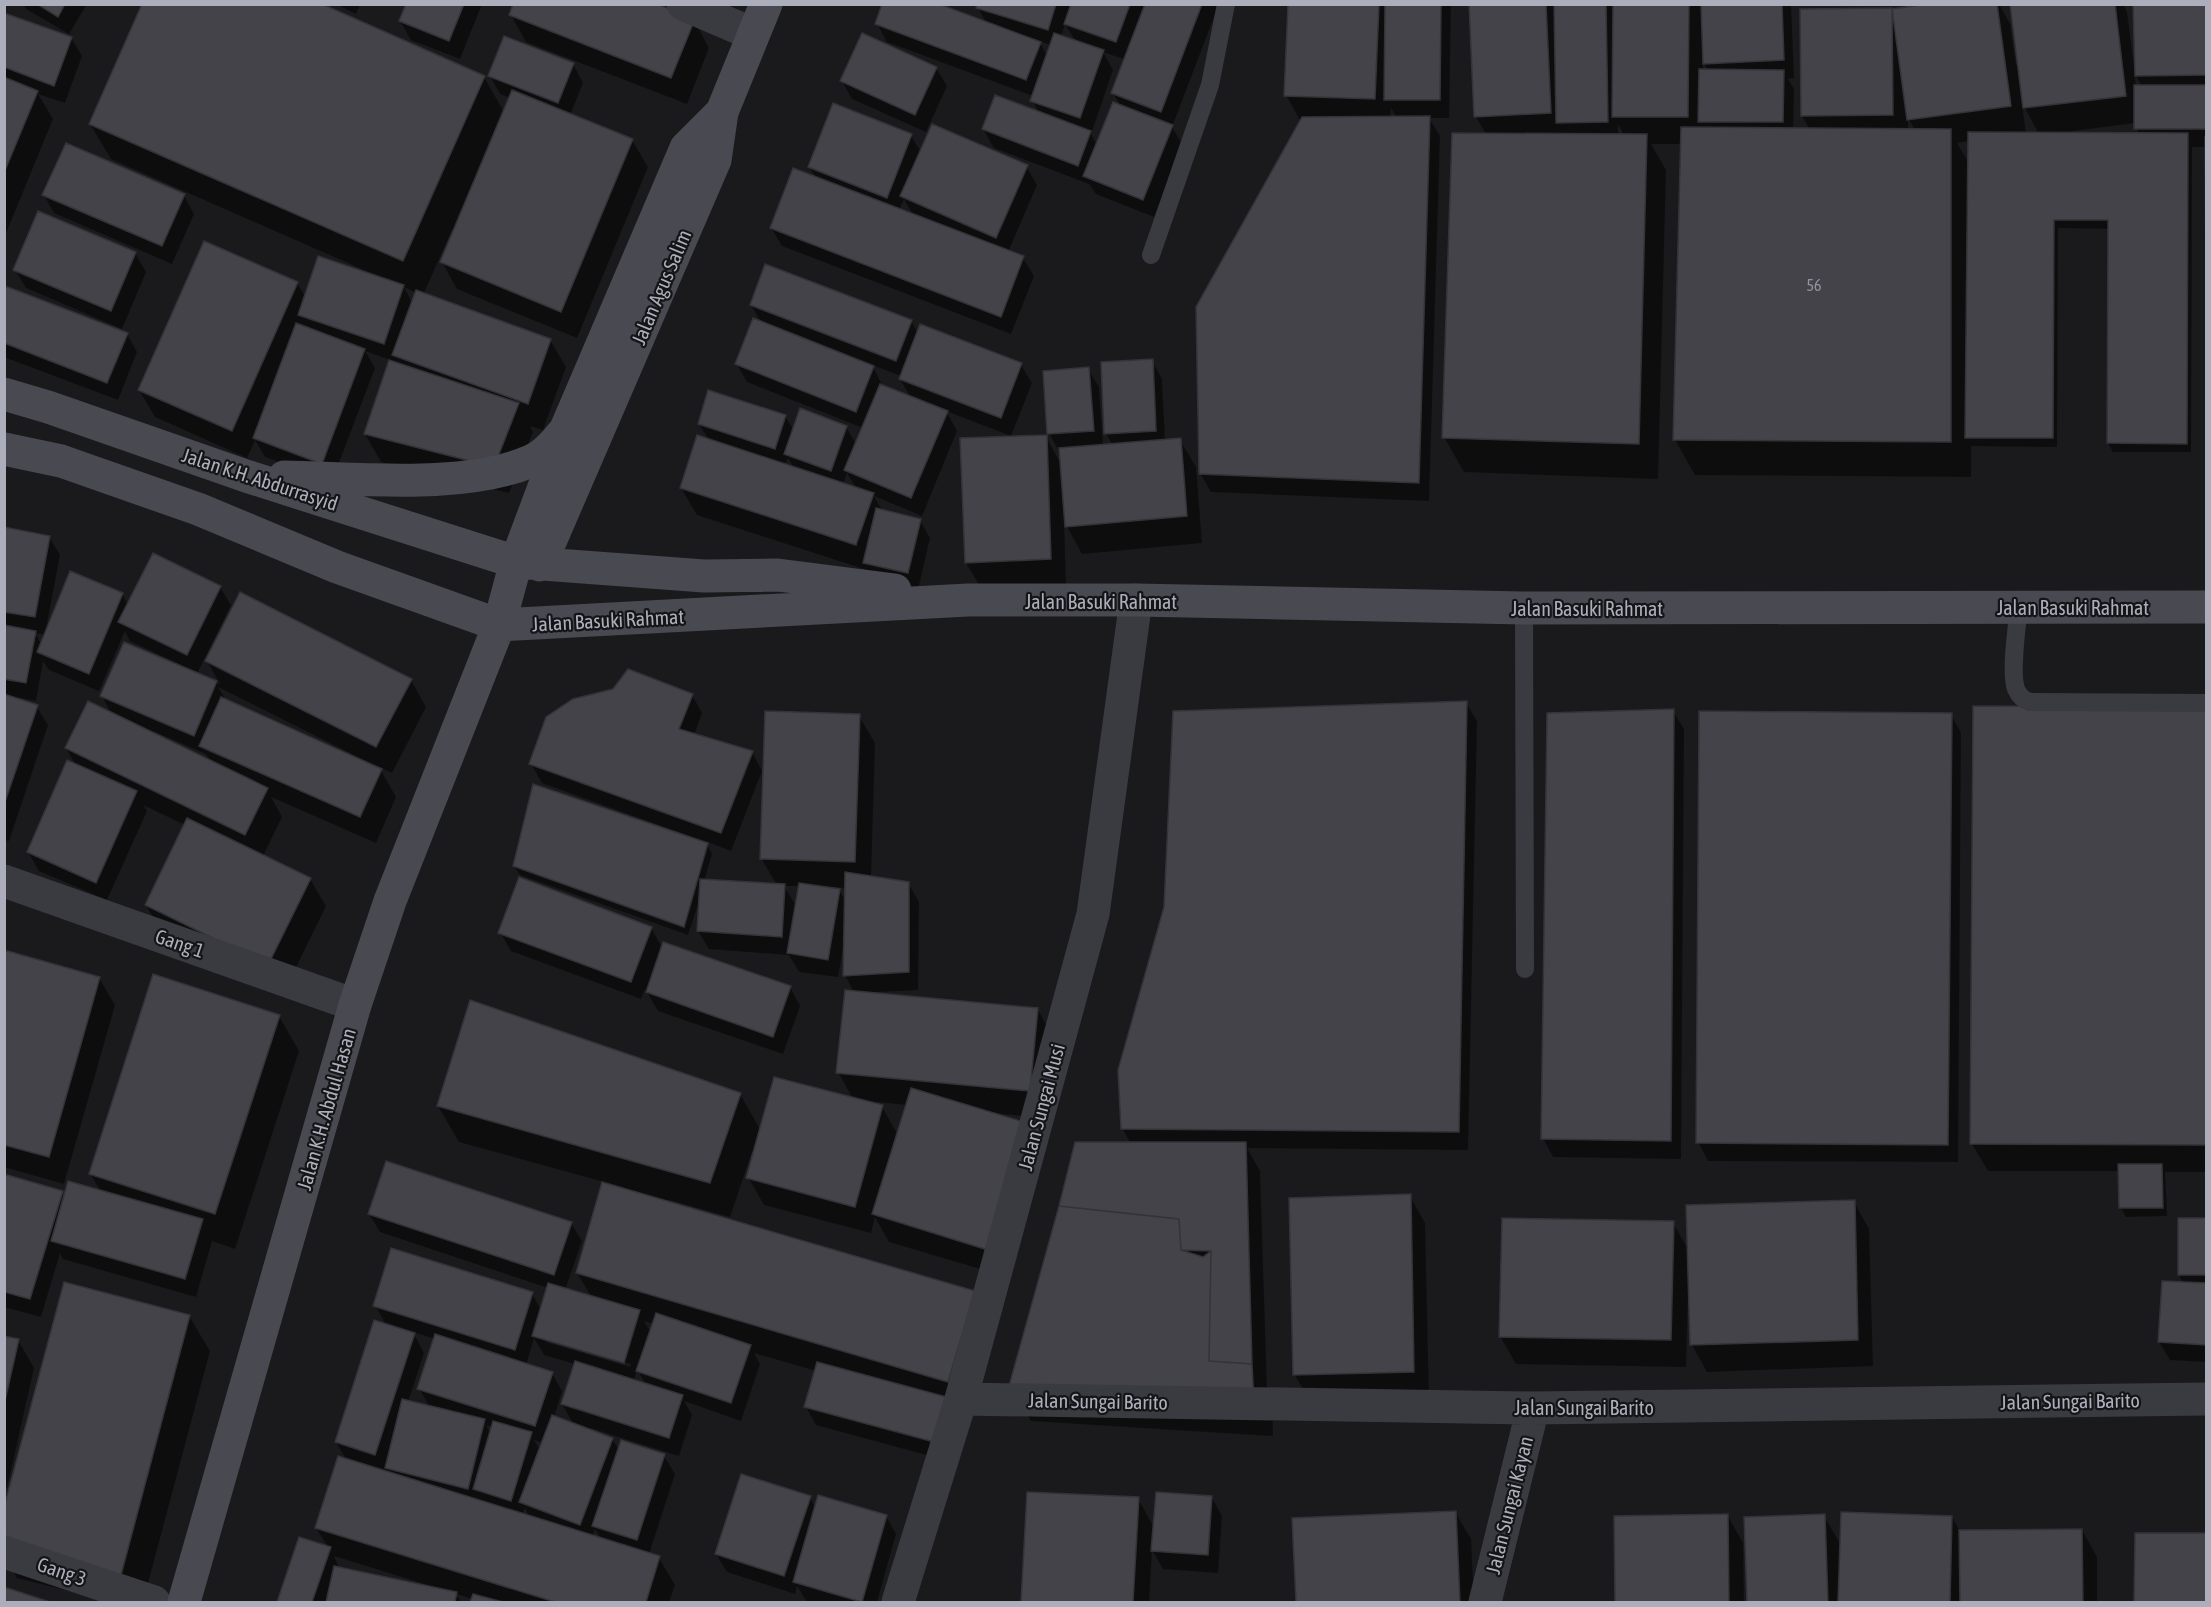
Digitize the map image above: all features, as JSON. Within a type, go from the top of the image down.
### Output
[{"type":"street","points":[[683,4],[753,34]]},
{"type":"street","name":"Jalan Agus Salim","points":[[499,626],[715,160],[722,111],[766,4]]},
{"type":"street","points":[[528,564],[565,431],[686,148],[722,111]]},
{"type":"street","name":"Jalan K.H. Abdurrasyid","points":[[4,394],[48,406],[246,476],[528,564]]},
{"type":"street","points":[[246,476],[460,478],[532,461],[565,431]]},
{"type":"street","points":[[4,449],[61,461],[188,505],[337,567],[499,626]]},
{"type":"street","name":"Jalan Basuki Rahmat","points":[[528,564],[704,576],[778,575],[968,600]]},
{"type":"street","name":"Jalan Basuki Rahmat","points":[[499,626],[968,600],[1136,600],[1524,608],[2206,607]]},
{"type":"street","name":"Jalan Sungai Musi","points":[[898,1602],[961,1399],[1093,914],[1136,600]]},
{"type":"street","name":"Jalan K.H. Abdul Hasan","points":[[184,1602],[355,1005],[390,901],[499,626]]},
{"type":"street","name":"Gang 1","points":[[4,882],[355,1005]]},
{"type":"street","name":"Jalan Sungai Barito","points":[[961,1399],[1533,1408],[2206,1399]]},
{"type":"street","name":"Jalan Sungai Kayan","points":[[1485,1602],[1533,1408]]},
{"type":"street","name":"Gang 3","points":[[4,1552],[154,1602]]},
{"type":"lane","points":[[1151,255],[1210,85],[1226,4]]},
{"type":"lane","points":[[2019,606],[2014,675],[2016,689],[2023,699],[2030,702],[2206,703]]},
{"type":"lane","points":[[1524,608],[1525,969]]},
{"type":"building","points":[[37,4],[65,4],[58,17]]},
{"type":"building","points":[[142,4],[322,4],[485,76],[403,261],[89,124]]},
{"type":"building","points":[[406,4],[464,4],[449,41],[399,21]]},
{"type":"building","points":[[513,4],[657,4],[695,19],[671,78],[509,15]]},
{"type":"building","points":[[882,4],[939,4],[1041,42],[1026,80],[875,24]]},
{"type":"building","points":[[977,4],[1056,4],[1048,30],[976,8]]},
{"type":"building","points":[[1071,4],[1130,4],[1116,42],[1064,24]]},
{"type":"building","points":[[1145,4],[1202,4],[1161,112],[1111,93]]},
{"type":"building","points":[[1288,4],[1379,4],[1375,99],[1284,96]]},
{"type":"building","points":[[1385,4],[1441,4],[1440,100],[1384,100]]},
{"type":"building","points":[[1469,4],[1546,4],[1551,113],[1474,117]]},
{"type":"building","points":[[1554,4],[1606,4],[1608,122],[1556,123]]},
{"type":"building","points":[[1613,4],[1689,4],[1688,117],[1612,117]]},
{"type":"building","points":[[1701,4],[1782,4],[1784,60],[1703,64]]},
{"type":"building","points":[[1928,4],[1997,4],[2011,106],[1907,120],[1892,9]]},
{"type":"building","points":[[2010,4],[2115,4],[2126,96],[2023,108]]},
{"type":"building","points":[[2133,4],[2206,4],[2206,75],[2135,76]]},
{"type":"building","points":[[1892,8],[1893,115],[1801,116],[1800,9]]},
{"type":"building","points":[[4,13],[72,37],[54,86],[4,67]]},
{"type":"building","points":[[862,33],[937,67],[915,115],[840,81]]},
{"type":"building","points":[[1054,33],[1104,50],[1080,118],[1030,101]]},
{"type":"building","points":[[504,36],[574,63],[558,103],[488,76]]},
{"type":"building","points":[[1699,69],[1784,70],[1783,122],[1698,122]]},
{"type":"building","points":[[4,77],[38,91],[4,173]]},
{"type":"building","points":[[2134,85],[2206,85],[2206,129],[2134,129]]},
{"type":"building","points":[[512,90],[633,139],[561,312],[440,262]]},
{"type":"building","points":[[995,95],[1091,131],[1078,166],[982,129]]},
{"type":"building","points":[[1113,102],[1173,125],[1143,200],[1083,176]]},
{"type":"building","points":[[833,103],[912,134],[887,198],[808,167]]},
{"type":"building","points":[[1430,116],[1419,483],[1199,474],[1196,307],[1302,117]]},
{"type":"building","points":[[932,124],[1028,165],[996,238],[900,196]]},
{"type":"building","points":[[1681,127],[1951,129],[1951,442],[1673,440]]},
{"type":"building","points":[[1968,132],[2188,133],[2187,444],[2107,443],[2108,220],[2054,220],[2053,438],[1965,438]]},
{"type":"building","points":[[1452,133],[1647,134],[1639,444],[1442,438]]},
{"type":"building","points":[[2205,137],[2206,137],[2206,267]]},
{"type":"building","points":[[66,143],[185,194],[162,246],[42,195]]},
{"type":"building","points":[[793,168],[1024,256],[1001,317],[770,228]]},
{"type":"building","points":[[38,211],[136,252],[111,311],[13,270]]},
{"type":"building","points":[[204,241],[298,282],[232,431],[138,390]]},
{"type":"building","points":[[318,256],[404,285],[384,344],[298,315]]},
{"type":"building","points":[[765,264],[912,320],[896,361],[750,305]]},
{"type":"building","points":[[5,286],[128,333],[107,383],[4,343]]},
{"type":"building","points":[[416,290],[551,339],[528,404],[392,355]]},
{"type":"building","points":[[753,318],[874,366],[856,412],[735,364]]},
{"type":"building","points":[[296,323],[365,349],[322,464],[253,438]]},
{"type":"building","points":[[920,324],[1022,363],[1001,418],[899,379]]},
{"type":"building","points":[[1153,359],[1156,431],[1104,434],[1101,362]]},
{"type":"building","points":[[389,360],[519,403],[494,467],[364,434]]},
{"type":"building","points":[[1089,367],[1094,431],[1047,434],[1043,371]]},
{"type":"building","points":[[880,384],[948,411],[911,498],[844,470]]},
{"type":"building","points":[[708,390],[786,415],[775,449],[698,424]]},
{"type":"building","points":[[800,408],[847,426],[831,471],[784,454]]},
{"type":"building","points":[[697,435],[874,493],[856,545],[680,488]]},
{"type":"building","points":[[1047,435],[1051,559],[965,563],[960,438]]},
{"type":"building","points":[[1181,438],[1187,516],[1065,527],[1059,448]]},
{"type":"building","points":[[876,508],[921,519],[908,573],[863,563]]},
{"type":"building","points":[[4,527],[50,536],[35,617],[4,612]]},
{"type":"building","points":[[153,553],[221,586],[187,655],[118,622]]},
{"type":"building","points":[[70,571],[123,593],[89,674],[37,652]]},
{"type":"building","points":[[240,592],[412,679],[376,747],[205,661]]},
{"type":"building","points":[[4,625],[36,631],[26,683],[4,679]]},
{"type":"building","points":[[124,642],[217,681],[194,736],[100,696]]},
{"type":"building","points":[[628,669],[693,694],[679,729],[753,751],[721,833],[529,764],[546,717],[573,699],[613,689]]},
{"type":"building","points":[[4,694],[38,705],[4,805]]},
{"type":"building","points":[[221,697],[382,769],[360,817],[199,746]]},
{"type":"building","points":[[88,701],[268,788],[245,835],[65,748]]},
{"type":"building","points":[[1467,701],[1459,1132],[1121,1129],[1118,1070],[1164,907],[1173,711]]},
{"type":"building","points":[[1973,706],[2206,707],[2206,1145],[1970,1144]]},
{"type":"building","points":[[1674,709],[1671,1141],[1541,1139],[1547,713]]},
{"type":"building","points":[[765,711],[860,714],[855,862],[760,859]]},
{"type":"building","points":[[1699,711],[1952,713],[1948,1145],[1696,1143]]},
{"type":"building","points":[[67,760],[137,791],[96,883],[27,852]]},
{"type":"building","points":[[533,784],[708,843],[684,927],[513,866]]},
{"type":"building","points":[[187,818],[311,878],[268,965],[145,905]]},
{"type":"building","points":[[845,872],[909,882],[909,972],[843,976]]},
{"type":"building","points":[[519,877],[652,927],[631,982],[498,933]]},
{"type":"building","points":[[700,879],[785,884],[782,937],[697,931]]},
{"type":"building","points":[[799,883],[840,889],[828,960],[787,953]]},
{"type":"building","points":[[663,942],[791,986],[773,1037],[646,992]]},
{"type":"building","points":[[4,950],[100,977],[49,1157],[4,1145]]},
{"type":"building","points":[[153,974],[280,1015],[215,1214],[89,1174]]},
{"type":"building","points":[[845,990],[1038,1008],[1030,1091],[836,1073]]},
{"type":"building","points":[[470,1000],[741,1093],[710,1183],[437,1106]]},
{"type":"building","points":[[774,1077],[883,1105],[855,1207],[746,1178]]},
{"type":"building","points":[[911,1088],[1027,1123],[988,1250],[872,1214]]},
{"type":"building","points":[[1075,1142],[1246,1142],[1252,1364],[1209,1361],[1211,1251],[1181,1250],[1179,1219],[1059,1206]]},
{"type":"building","points":[[386,1161],[572,1222],[554,1275],[368,1214]]},
{"type":"building","points":[[2118,1164],[2162,1164],[2163,1208],[2119,1208]]},
{"type":"building","points":[[4,1174],[63,1191],[30,1299],[4,1292]]},
{"type":"building","points":[[68,1181],[203,1219],[185,1279],[51,1241]]},
{"type":"building","points":[[602,1182],[975,1291],[948,1382],[576,1273]]},
{"type":"building","points":[[1411,1194],[1414,1372],[1293,1375],[1289,1198]]},
{"type":"building","points":[[1855,1200],[1858,1340],[1690,1345],[1686,1205]]},
{"type":"building","points":[[1059,1206],[1179,1219],[1181,1250],[1203,1257],[1211,1251],[1209,1361],[1252,1364],[1254,1401],[1009,1386]]},
{"type":"building","points":[[1502,1218],[1674,1221],[1671,1340],[1499,1337]]},
{"type":"building","points":[[2178,1218],[2206,1218],[2206,1275],[2178,1275]]},
{"type":"building","points":[[391,1248],[533,1292],[515,1350],[373,1306]]},
{"type":"building","points":[[2162,1281],[2206,1283],[2206,1345],[2158,1342]]},
{"type":"building","points":[[64,1282],[190,1315],[121,1575],[4,1545],[4,1507]]},
{"type":"building","points":[[548,1283],[640,1310],[624,1363],[532,1336]]},
{"type":"building","points":[[656,1313],[751,1345],[731,1403],[636,1371]]},
{"type":"building","points":[[374,1320],[415,1333],[375,1455],[335,1442]]},
{"type":"building","points":[[435,1334],[553,1372],[535,1426],[417,1389]]},
{"type":"building","points":[[4,1336],[19,1339],[4,1405]]},
{"type":"building","points":[[575,1361],[683,1395],[669,1438],[561,1404]]},
{"type":"building","points":[[817,1362],[954,1399],[942,1444],[804,1407]]},
{"type":"building","points":[[402,1399],[485,1419],[468,1489],[385,1468]]},
{"type":"building","points":[[552,1415],[613,1438],[580,1525],[519,1502]]},
{"type":"building","points":[[493,1421],[532,1432],[511,1501],[473,1489]]},
{"type":"building","points":[[621,1440],[665,1454],[637,1540],[592,1526]]},
{"type":"building","points":[[338,1456],[660,1556],[646,1602],[555,1602],[315,1528]]},
{"type":"building","points":[[741,1474],[811,1496],[784,1576],[715,1554]]},
{"type":"building","points":[[1027,1492],[1139,1497],[1133,1602],[1021,1602]]},
{"type":"building","points":[[1156,1492],[1212,1496],[1208,1555],[1151,1551]]},
{"type":"building","points":[[818,1495],[887,1515],[862,1602],[793,1582]]},
{"type":"building","points":[[1456,1511],[1460,1602],[1296,1602],[1292,1518]]},
{"type":"building","points":[[1841,1512],[1952,1516],[1950,1602],[1838,1602]]},
{"type":"building","points":[[1728,1514],[1729,1602],[1615,1602],[1614,1516]]},
{"type":"building","points":[[1825,1514],[1828,1602],[1747,1602],[1744,1517]]},
{"type":"building","points":[[2082,1529],[2083,1602],[1960,1602],[1959,1530]]},
{"type":"building","points":[[2135,1533],[2206,1533],[2206,1602],[2134,1602]]},
{"type":"building","points":[[299,1537],[331,1547],[312,1602],[277,1602]]},
{"type":"building","points":[[334,1566],[457,1592],[455,1602],[326,1602]]},
{"type":"building","points":[[4,1587],[50,1602],[4,1602]]},
{"type":"building","points":[[473,1594],[503,1602],[470,1602]]}]
